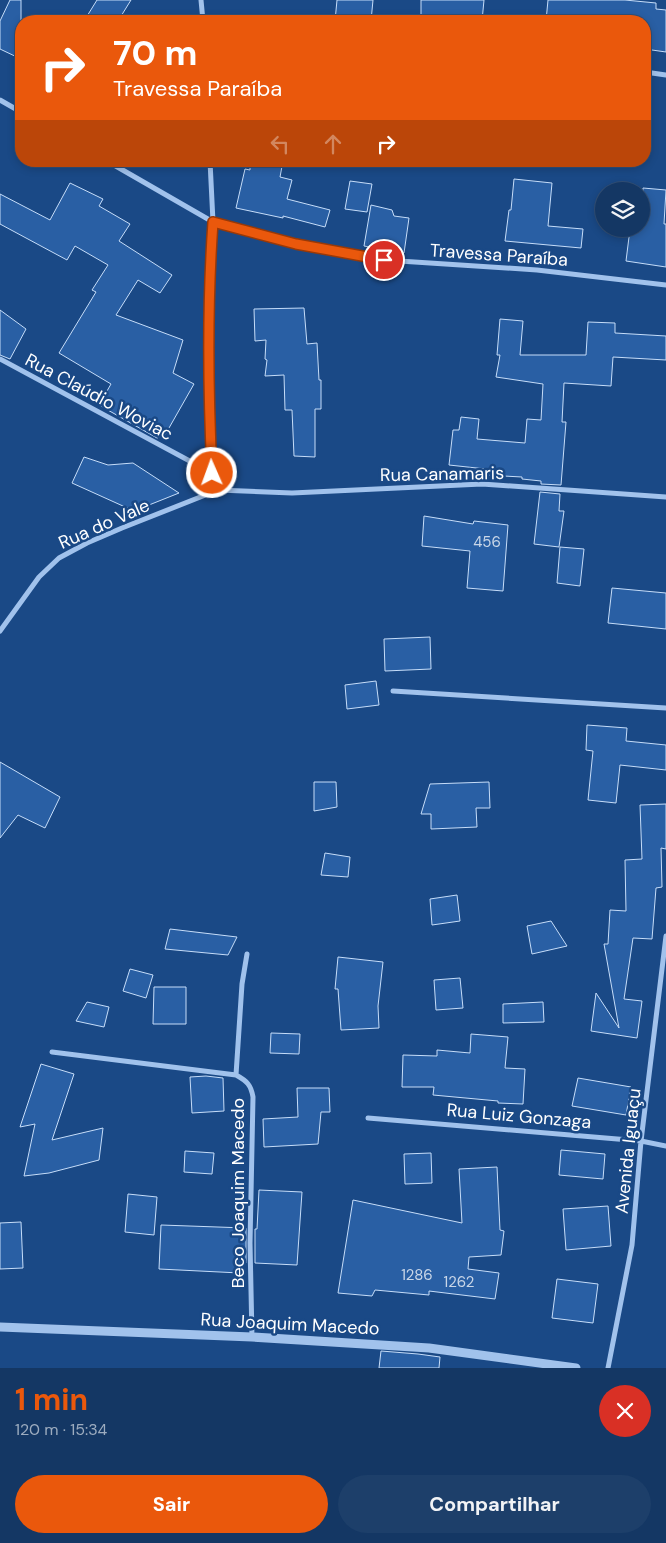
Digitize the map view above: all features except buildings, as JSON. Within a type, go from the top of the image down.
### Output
[{"type":"street","points":[[201,0],[202,15]]},
{"type":"street","points":[[651,73],[666,75]]},
{"type":"street","points":[[0,100],[15,109]]},
{"type":"street","name":"Travessa Paraíba","points":[[117,167],[213,222],[296,244],[384,260],[537,270],[666,285]]},
{"type":"street","points":[[210,167],[213,222],[209,287],[210,424],[212,473],[218,490]]},
{"type":"street","name":"Rua Claúdio Woviac","points":[[0,359],[212,473]]},
{"type":"street","name":"Rua Canamaris","points":[[218,490],[292,493],[482,484],[666,497]]},
{"type":"street","name":"Rua do Vale","points":[[0,631],[39,577],[60,558],[86,543],[218,490]]},
{"type":"street","points":[[394,691],[666,708]]},
{"type":"street","name":"Avenida Iguaçu","points":[[608,1368],[632,1244],[641,1141],[666,936]]},
{"type":"street","name":"Beco Joaquim Macedo","points":[[246,954],[242,984],[236,1075],[247,1080],[253,1097],[250,1243],[252,1337]]},
{"type":"street","points":[[52,1052],[236,1075]]},
{"type":"street","name":"Rua Luiz Gonzaga","points":[[368,1118],[641,1141],[666,1146]]},
{"type":"street","name":"Rua Joaquim Macedo","points":[[0,1327],[252,1337],[429,1348],[576,1368]]},
{"type":"route","points":[[212,473],[209,287],[213,222],[296,244],[384,260]]}]
